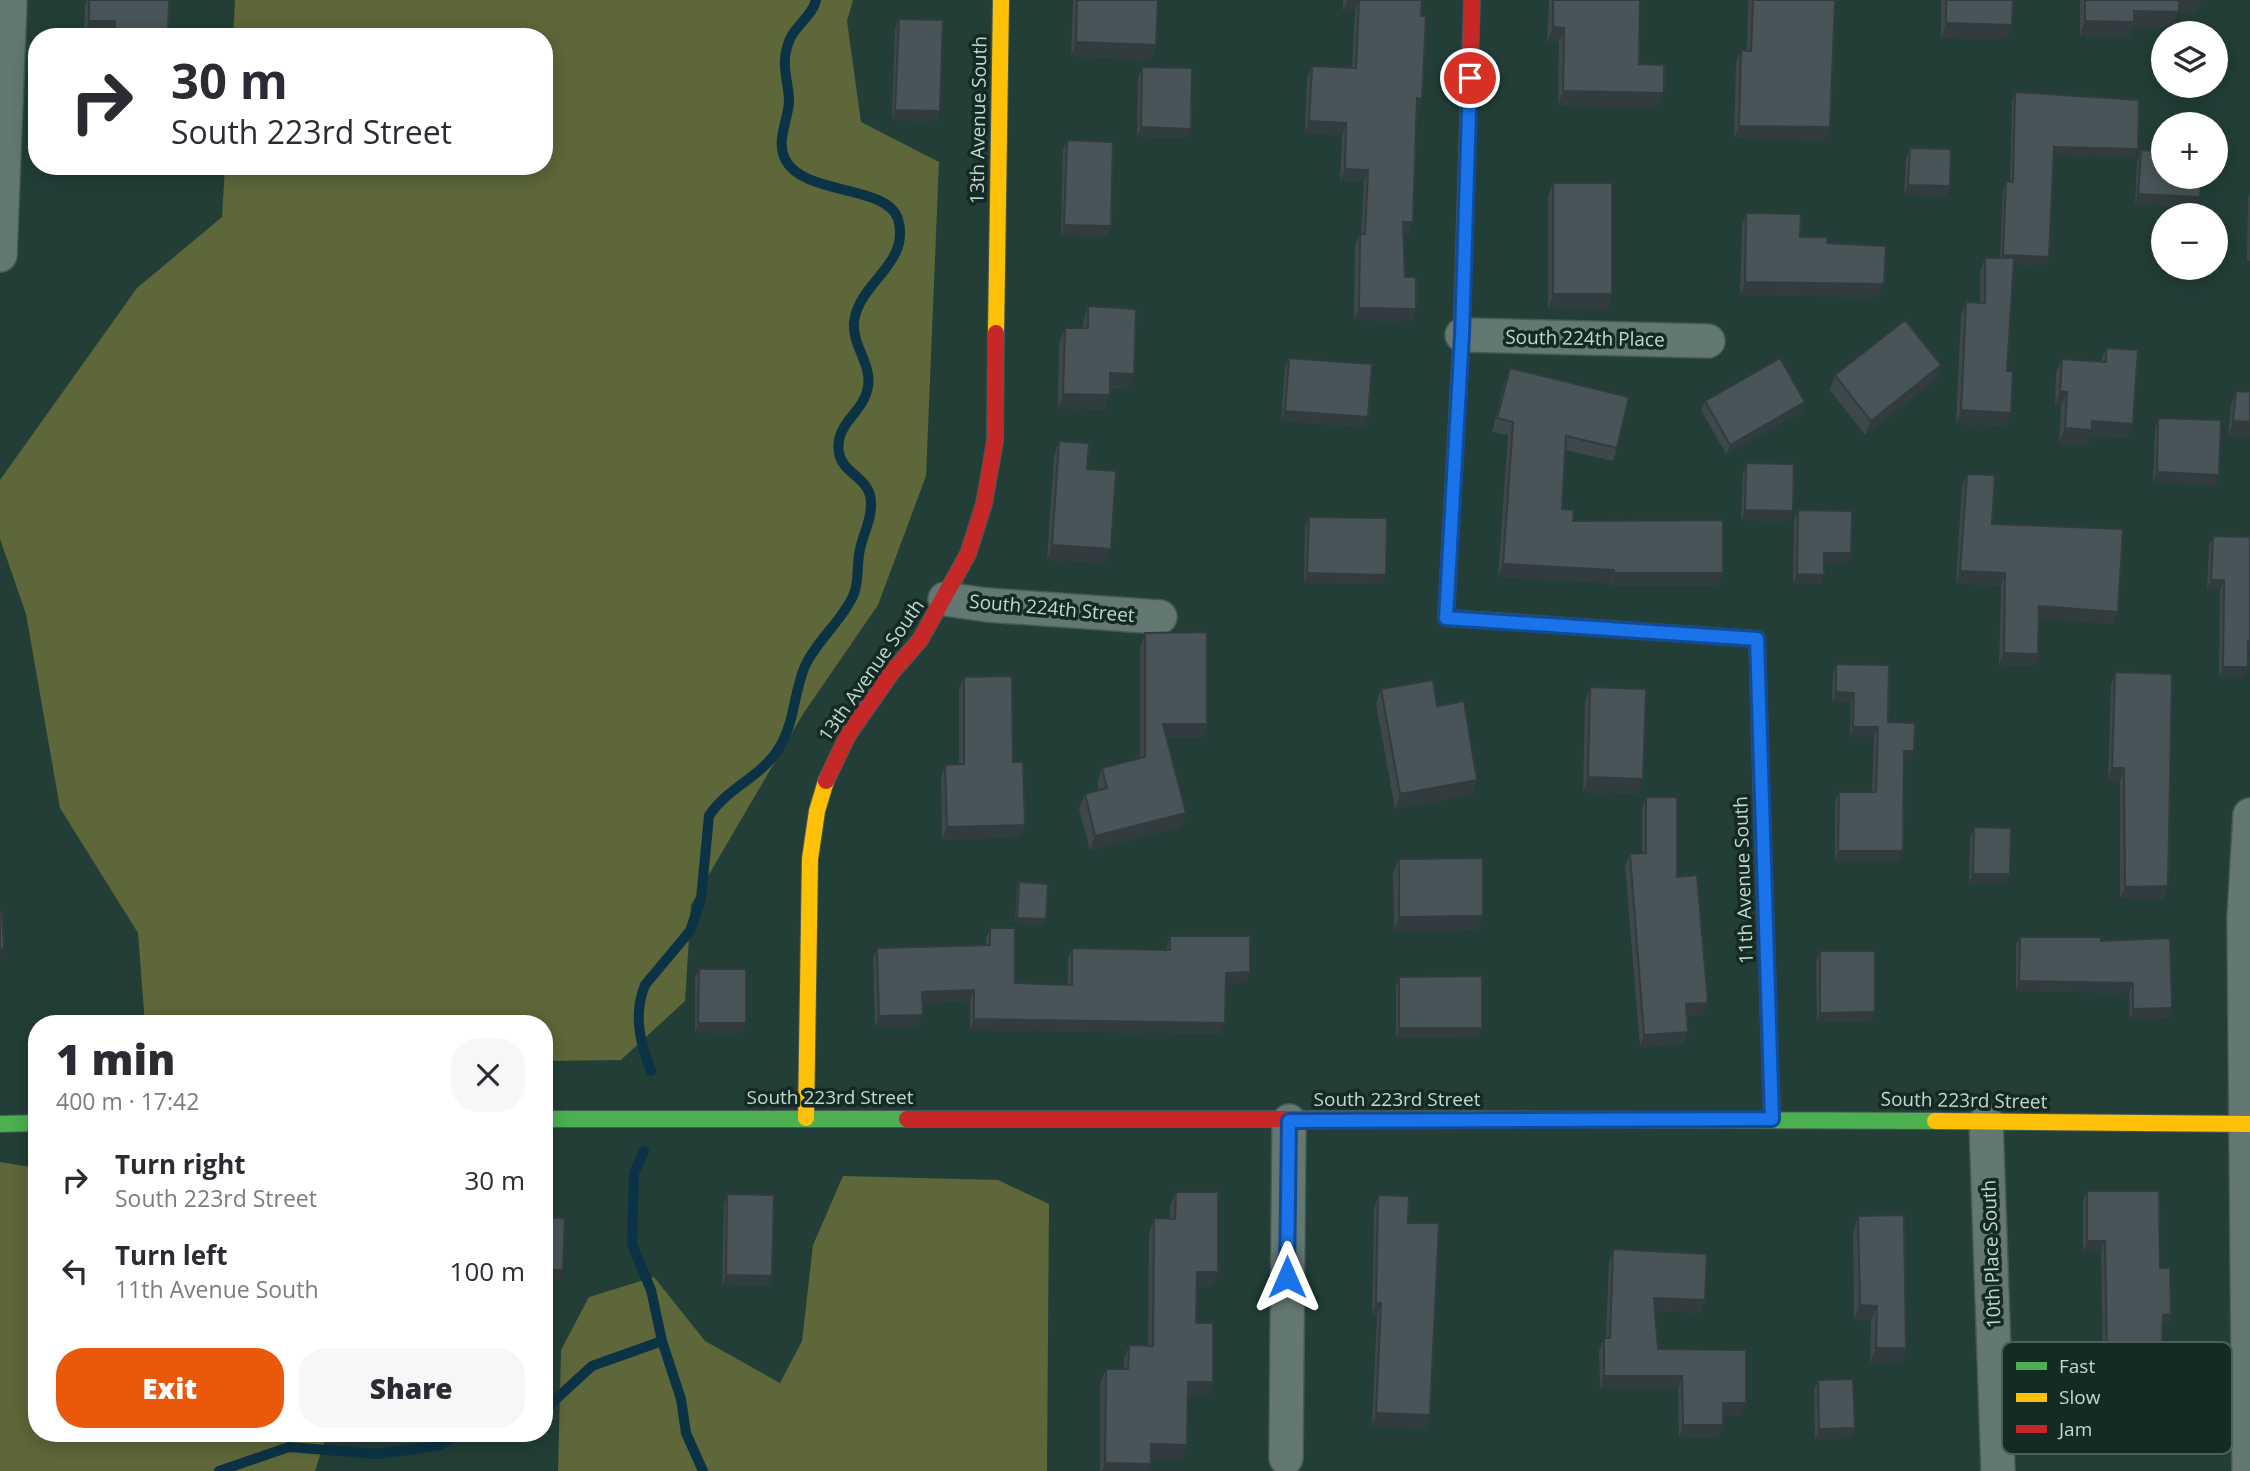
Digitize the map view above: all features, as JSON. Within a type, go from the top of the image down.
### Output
[{"type":"street","points":[[0,255],[10,0]]},
{"type":"street","name":"13th Avenue South","points":[[806,1118],[810,859],[817,811],[828,772],[848,735],[892,672],[920,640],[944,599],[968,554],[984,505],[995,441],[1001,0]]},
{"type":"street","points":[[1462,335],[1472,0]]},
{"type":"street","name":"South 224th Place","points":[[1462,335],[1708,341]]},
{"type":"street","name":"11th Avenue South","points":[[1462,335],[1446,618],[1757,639],[1772,1119]]},
{"type":"street","name":"South 224th Street","points":[[944,599],[987,605],[1160,617]]},
{"type":"street","points":[[2249,1471],[2244,906],[2250,815]]},
{"type":"street","name":"South 223rd Street","points":[[553,1119],[1772,1119],[2247,1124]]},
{"type":"street","points":[[1286,1458],[1289,1121]]},
{"type":"street","name":"10th Place South","points":[[1986,1121],[1998,1471]]},
{"type":"street","points":[[0,1124],[28,1124]]},
{"type":"green space","points":[[235,0],[853,0],[847,21],[861,122],[939,162],[926,476],[878,605],[803,714],[691,905],[685,1001],[621,1060],[553,1061],[553,1015],[144,1015],[138,933],[60,808],[26,614],[0,539],[0,480],[137,288],[222,217],[224,175],[553,175],[553,28],[233,28]]},
{"type":"green space","points":[[0,1162],[28,1167],[28,1442],[324,1442],[315,1471],[0,1471]]},
{"type":"green space","points":[[843,1176],[998,1180],[1049,1204],[1047,1471],[558,1471],[561,1350],[589,1297],[654,1277],[705,1341],[780,1383],[802,1341],[813,1245]]},
{"type":"building","points":[[89,0],[169,0],[168,28],[115,28],[115,21],[89,21]]},
{"type":"building","points":[[1077,0],[1158,0],[1156,45],[1076,42]]},
{"type":"building","points":[[1359,0],[1422,0],[1421,16],[1426,16],[1422,99],[1417,98],[1413,222],[1403,222],[1405,277],[1416,277],[1416,309],[1359,308],[1360,234],[1365,234],[1368,170],[1345,169],[1346,123],[1309,121],[1312,66],[1356,68]]},
{"type":"building","points":[[1553,0],[1640,0],[1639,64],[1664,65],[1664,93],[1563,91],[1564,28],[1553,27]]},
{"type":"building","points":[[1753,0],[1835,0],[1830,127],[1739,126],[1741,50],[1751,51]]},
{"type":"building","points":[[1946,0],[2013,0],[2012,25],[1946,23]]},
{"type":"building","points":[[2085,0],[2179,0],[2179,12],[2134,11],[2134,22],[2085,21]]},
{"type":"building","points":[[899,19],[943,20],[940,111],[895,110]]},
{"type":"building","points":[[1142,67],[1192,68],[1191,129],[1141,127]]},
{"type":"building","points":[[2015,92],[2139,100],[2138,149],[2054,147],[2049,257],[2003,255],[2006,181],[2013,182]]},
{"type":"building","points":[[1067,140],[1113,142],[1111,226],[1064,225]]},
{"type":"building","points":[[1910,148],[1951,149],[1950,186],[1908,185]]},
{"type":"building","points":[[2141,150],[2151,150],[2151,189],[2200,189],[2200,197],[2138,194]]},
{"type":"building","points":[[1553,183],[1612,183],[1612,294],[1553,294]]},
{"type":"building","points":[[1746,213],[1801,214],[1800,237],[1828,237],[1827,243],[1886,246],[1884,284],[1745,282]]},
{"type":"building","points":[[1985,258],[2014,258],[2007,371],[2013,371],[2011,413],[1961,410],[1966,302],[1985,303]]},
{"type":"building","points":[[1088,306],[1136,309],[1134,374],[1110,373],[1110,395],[1063,394],[1065,328],[1088,328]]},
{"type":"building","points":[[1905,320],[1941,365],[1871,421],[1835,375]]},
{"type":"building","points":[[2106,348],[2138,350],[2133,424],[2092,421],[2092,430],[2065,428],[2067,392],[2060,391],[2062,359],[2106,362]]},
{"type":"building","points":[[1289,358],[1372,364],[1368,417],[1285,411]]},
{"type":"building","points":[[1780,358],[1805,402],[1730,445],[1705,401]]},
{"type":"building","points":[[1510,368],[1629,397],[1617,448],[1566,436],[1562,509],[1574,510],[1573,521],[1723,520],[1723,573],[1614,573],[1614,570],[1503,564],[1513,422],[1497,418]]},
{"type":"building","points":[[2236,391],[2250,392],[2250,422],[2233,421]]},
{"type":"building","points":[[2158,418],[2221,420],[2219,475],[2157,472]]},
{"type":"building","points":[[1059,441],[1089,443],[1087,469],[1116,471],[1111,549],[1052,545]]},
{"type":"building","points":[[1746,463],[1794,464],[1793,511],[1745,510]]},
{"type":"building","points":[[1967,474],[1995,475],[1992,524],[2123,529],[2118,612],[2039,606],[2038,654],[2004,653],[2005,573],[1960,571]]},
{"type":"building","points":[[1798,510],[1852,511],[1851,553],[1824,553],[1824,575],[1797,574]]},
{"type":"building","points":[[1309,517],[1387,518],[1386,575],[1307,573]]},
{"type":"building","points":[[2213,536],[2250,537],[2248,667],[2223,667],[2224,580],[2211,580]]},
{"type":"building","points":[[1207,632],[1207,724],[1163,724],[1186,813],[1095,836],[1085,794],[1107,788],[1102,768],[1145,757],[1145,633]]},
{"type":"building","points":[[1836,664],[1889,665],[1888,722],[1915,723],[1914,751],[1904,751],[1903,851],[1838,851],[1839,792],[1876,792],[1878,727],[1853,727],[1854,693],[1836,692]]},
{"type":"building","points":[[2115,672],[2172,674],[2168,886],[2125,887],[2124,768],[2112,768]]},
{"type":"building","points":[[1012,676],[1013,762],[1023,762],[1025,825],[947,827],[945,765],[964,764],[964,677]]},
{"type":"building","points":[[1433,680],[1437,706],[1464,701],[1477,780],[1400,794],[1381,689]]},
{"type":"building","points":[[1590,687],[1646,689],[1643,779],[1588,777]]},
{"type":"building","points":[[1646,797],[1677,797],[1677,877],[1697,875],[1708,1003],[1686,1004],[1688,1032],[1644,1035],[1630,854],[1646,853]]},
{"type":"building","points":[[1974,827],[2011,828],[2010,874],[1973,874]]},
{"type":"building","points":[[1483,858],[1483,916],[1399,917],[1399,859]]},
{"type":"building","points":[[1019,882],[1048,884],[1046,919],[1017,918]]},
{"type":"building","points":[[2,912],[4,948],[0,948],[0,913]]},
{"type":"building","points":[[990,928],[1015,928],[1015,983],[1072,985],[1072,948],[1170,950],[1170,936],[1250,936],[1250,972],[1226,973],[1225,1023],[974,1019],[974,990],[922,992],[923,1015],[879,1016],[877,948],[990,945]]},
{"type":"building","points":[[2020,937],[2101,937],[2101,941],[2170,938],[2172,1008],[2133,1009],[2133,983],[2019,981]]},
{"type":"building","points":[[1820,951],[1875,951],[1875,1012],[1820,1013]]},
{"type":"building","points":[[699,969],[746,969],[746,1023],[698,1023]]},
{"type":"building","points":[[1482,976],[1482,1028],[1399,1028],[1399,977]]},
{"type":"building","points":[[2087,1191],[2159,1191],[2160,1268],[2170,1268],[2171,1314],[2163,1315],[2162,1342],[2107,1342],[2105,1241],[2087,1241]]},
{"type":"building","points":[[1176,1192],[1218,1192],[1218,1272],[1197,1272],[1196,1323],[1213,1323],[1213,1382],[1188,1382],[1187,1445],[1151,1444],[1151,1464],[1105,1463],[1106,1369],[1128,1369],[1129,1345],[1153,1346],[1154,1218],[1175,1219]]},
{"type":"building","points":[[727,1194],[774,1195],[772,1276],[726,1275]]},
{"type":"building","points":[[1378,1195],[1409,1196],[1408,1223],[1439,1223],[1430,1415],[1376,1413],[1381,1303],[1376,1303]]},
{"type":"building","points":[[1904,1215],[1906,1348],[1876,1348],[1877,1306],[1860,1305],[1858,1216]]},
{"type":"building","points":[[553,1217],[565,1218],[563,1270],[553,1270]]},
{"type":"building","points":[[1613,1249],[1707,1254],[1705,1300],[1654,1298],[1658,1349],[1746,1350],[1746,1403],[1723,1403],[1723,1425],[1683,1425],[1682,1376],[1604,1376],[1604,1338],[1610,1338]]},
{"type":"building","points":[[1853,1379],[1855,1428],[1819,1429],[1818,1380]]},
{"type":"waterway","points":[[651,1071],[639,1028],[641,996],[645,985],[690,931],[701,899],[709,816],[724,798],[770,760],[783,741],[805,666],[855,591],[860,548],[871,510],[867,487],[842,460],[839,443],[845,426],[861,404],[868,387],[867,371],[854,331],[858,308],[891,261],[900,235],[898,219],[891,208],[862,194],[809,179],[795,171],[785,159],[783,130],[789,102],[785,56],[790,39],[812,10],[816,0]]},
{"type":"waterway","points":[[553,1402],[592,1366],[662,1341],[651,1290],[632,1244],[634,1173],[644,1151]]},
{"type":"waterway","points":[[662,1341],[681,1399],[686,1433],[703,1471]]},
{"type":"waterway","points":[[219,1471],[289,1447],[377,1454],[437,1446],[445,1442]]},
{"type":"traffic: fast","points":[[1762,811],[1772,1119]]},
{"type":"traffic: fast","points":[[553,1119],[907,1119]]},
{"type":"traffic: fast","points":[[1458,1119],[1935,1121]]},
{"type":"traffic: fast","points":[[0,1124],[28,1123]]},
{"type":"traffic: slow","points":[[996,333],[1001,0]]},
{"type":"traffic: slow","points":[[1461,345],[1446,618],[1496,621]]},
{"type":"traffic: slow","points":[[806,1118],[810,859],[817,811],[826,781]]},
{"type":"traffic: slow","points":[[1935,1121],[2250,1124]]},
{"type":"traffic: jam","points":[[1461,345],[1472,0]]},
{"type":"traffic: jam","points":[[826,781],[848,735],[892,672],[920,640],[968,554],[984,504],[995,441],[996,333]]},
{"type":"traffic: jam","points":[[1496,621],[1757,639],[1762,811]]},
{"type":"traffic: jam","points":[[907,1119],[1458,1119]]},
{"type":"route","points":[[1287,1277],[1289,1121],[1772,1119],[1757,639],[1446,618],[1462,335],[1470,78]]}]
